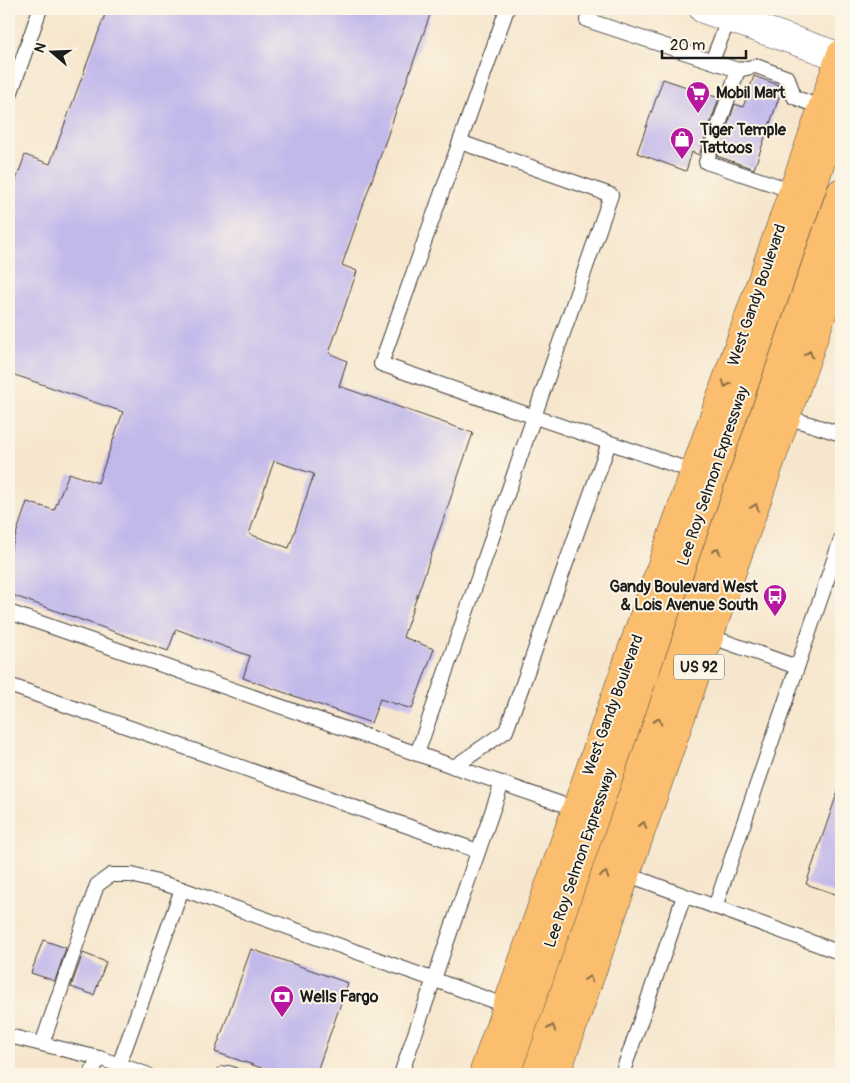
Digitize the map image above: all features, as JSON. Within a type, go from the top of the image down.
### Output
[{"type":"main road","name":"West Gandy Boulevard","points":[[484,1074],[793,191],[832,106],[841,57]]},
{"type":"main road","name":"Lee Roy Selmon Expressway","points":[[506,1074],[832,106]]},
{"type":"main road","name":"Lee Roy Selmon Expressway","points":[[536,1074],[841,192]]},
{"type":"main road","points":[[769,467],[769,403],[841,196]]},
{"type":"main road","name":"US 92","points":[[556,1074],[841,260]]},
{"type":"main road","points":[[500,1074],[674,574],[672,538]]},
{"type":"street","points":[[703,9],[841,57]]},
{"type":"lane","points":[[9,98],[40,9]]},
{"type":"lane","points":[[507,9],[382,364],[695,472]]},
{"type":"lane","points":[[591,9],[587,20],[738,70],[756,66],[788,78],[794,97],[832,106]]},
{"type":"lane","points":[[712,61],[729,18]]},
{"type":"lane","points":[[738,70],[706,162],[793,191]]},
{"type":"lane","points":[[417,754],[611,195],[460,142]]},
{"type":"lane","points":[[786,416],[841,434]]},
{"type":"lane","points":[[454,767],[506,732],[609,442]]},
{"type":"lane","points":[[715,907],[841,539]]},
{"type":"lane","points":[[9,612],[576,809]]},
{"type":"lane","points":[[710,636],[797,668]]},
{"type":"lane","points":[[9,685],[478,851]]},
{"type":"lane","points":[[401,1074],[502,783]]},
{"type":"lane","points":[[626,874],[841,953]]},
{"type":"lane","points":[[42,1044],[96,885],[111,875],[132,875],[182,889],[507,1006]]},
{"type":"lane","points":[[119,1065],[182,889]]},
{"type":"lane","points":[[622,1074],[684,896]]},
{"type":"lane","points":[[9,1036],[98,1058],[146,1074]]},
{"type":"lane","points":[[91,1074],[98,1058]]},
{"type":"lane","points":[[223,1074],[232,1074]]},
{"type":"building","points":[[107,9],[432,9],[342,265],[357,271],[329,353],[347,361],[339,386],[473,433],[403,637],[434,649],[412,709],[380,699],[371,723],[243,678],[250,656],[176,629],[168,651],[9,594],[9,555],[27,502],[54,510],[69,473],[98,483],[123,412],[9,373],[9,200],[25,155],[50,164]],"holes":[[[274,461],[314,474],[289,548],[249,534]]]},
{"type":"building","points":[[754,76],[781,86],[782,89],[754,169],[717,156],[735,104],[743,107]]},
{"type":"building","points":[[663,79],[719,98],[699,155],[692,152],[686,171],[637,153]]},
{"type":"building","points":[[838,791],[841,792],[841,896],[806,884]]},
{"type":"building","points":[[43,940],[66,948],[55,981],[31,973]]},
{"type":"building","name":"Wells Fargo","points":[[251,949],[348,983],[316,1074],[279,1074],[215,1052]]},
{"type":"building","points":[[83,953],[106,962],[94,995],[71,987]]},
{"type":"place","name":"Mobil Mart","points":[[698,114]]},
{"type":"place","name":"Tiger Temple Tattoos","points":[[682,160]]},
{"type":"place","name":"Gandy Boulevard West & Lois Avenue South","points":[[775,617]]},
{"type":"place","name":"Wells Fargo","points":[[282,1018]]}]
